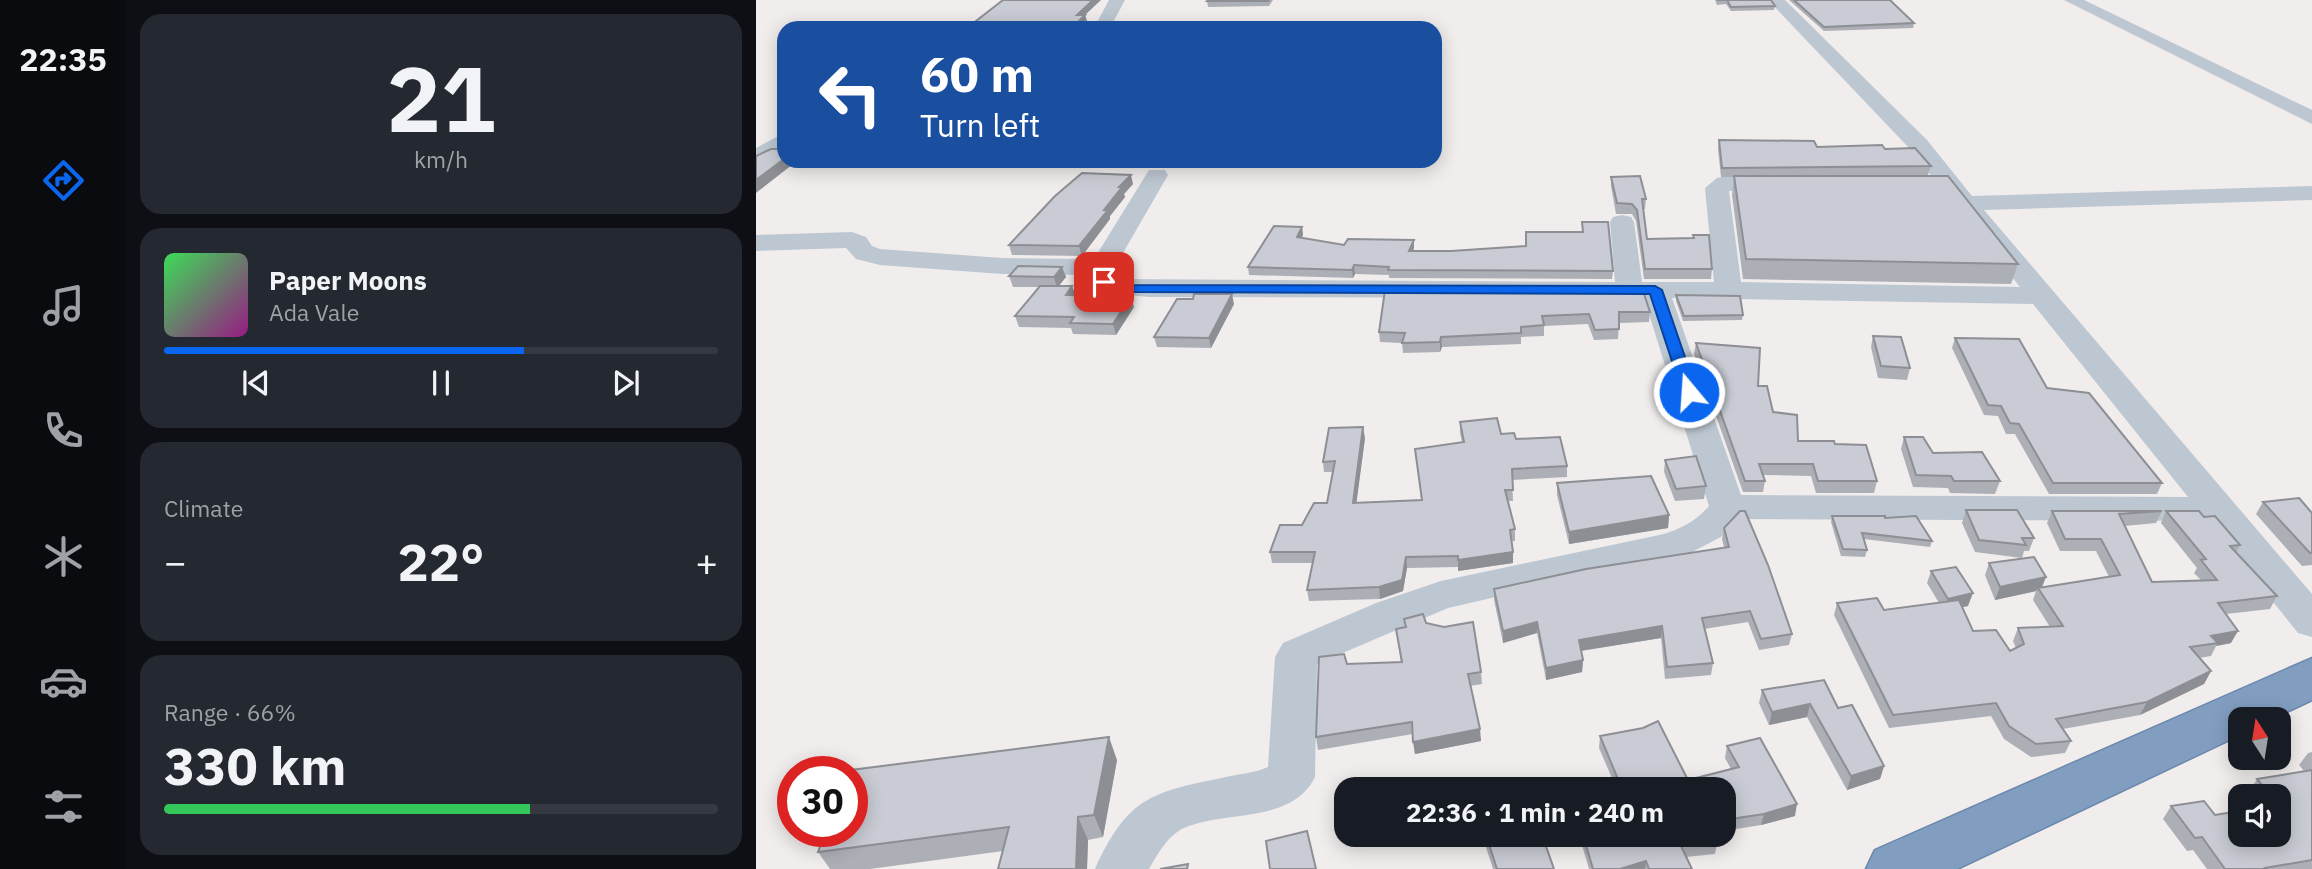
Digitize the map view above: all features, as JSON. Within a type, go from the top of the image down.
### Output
[{"type":"highway","points":[[1896,869],[2312,678]]},
{"type":"street","points":[[1105,21],[1117,0]]},
{"type":"street","points":[[1776,0],[1881,104],[1959,194],[2215,509],[2312,622]]},
{"type":"street","points":[[2072,0],[2312,118]]},
{"type":"street","points":[[756,158],[777,144]]},
{"type":"street","points":[[1157,175],[1103,267],[1104,282],[1107,286],[1728,290],[2041,296]]},
{"type":"street","points":[[1728,290],[1717,188],[1719,185],[1805,186]]},
{"type":"street","points":[[1923,186],[1959,194],[2312,193]]},
{"type":"street","points":[[1622,222],[1642,290],[1727,506]]},
{"type":"street","points":[[756,243],[852,240],[857,242],[859,250],[864,254],[880,257],[1002,266],[1103,267]]},
{"type":"street","points":[[1727,506],[2215,509]]},
{"type":"street","points":[[1121,869],[1148,827],[1171,810],[1277,787],[1291,777],[1296,657],[1302,651],[1441,596],[1668,546],[1702,536],[1713,527],[1727,506]]},
{"type":"building","points":[[1003,0],[1093,0],[1077,15],[1085,15],[1079,21],[976,21]]},
{"type":"building","points":[[1208,0],[1269,0],[1207,1]]},
{"type":"building","points":[[1727,0],[1771,0],[1775,6],[1731,7]]},
{"type":"building","points":[[1794,0],[1890,0],[1914,23],[1824,27]]},
{"type":"building","points":[[1719,140],[1814,141],[1817,147],[1882,145],[1885,149],[1915,148],[1931,166],[1722,168]]},
{"type":"building","points":[[777,149],[777,164],[756,180],[756,156]]},
{"type":"building","points":[[1082,173],[1131,175],[1119,187],[1122,187],[1104,210],[1108,210],[1079,246],[1009,245],[1055,196]]},
{"type":"building","points":[[1640,176],[1646,199],[1642,199],[1647,239],[1709,235],[1712,269],[1645,269],[1637,210],[1632,204],[1617,203],[1611,177]]},
{"type":"building","points":[[1734,176],[1948,176],[2018,264],[1746,259]]},
{"type":"building","points":[[1582,222],[1608,222],[1613,271],[1388,270],[1389,267],[1354,265],[1352,270],[1248,267],[1274,226],[1302,227],[1297,237],[1344,245],[1348,239],[1414,240],[1409,251],[1451,251],[1526,246],[1526,232],[1583,232]]},
{"type":"building","points":[[1018,266],[1062,267],[1054,277],[1009,276]]},
{"type":"building","points":[[1040,286],[1072,286],[1066,295],[1131,296],[1113,324],[1070,323],[1074,317],[1015,316]]},
{"type":"building","points":[[1385,290],[1643,291],[1650,312],[1619,312],[1619,329],[1595,330],[1589,314],[1542,316],[1544,325],[1521,327],[1521,333],[1441,337],[1440,342],[1402,343],[1405,333],[1379,332]]},
{"type":"building","points":[[1194,294],[1232,294],[1209,338],[1154,337],[1177,299],[1193,299]]},
{"type":"building","points":[[1676,295],[1740,296],[1743,315],[1684,316]]},
{"type":"building","points":[[1873,336],[1901,337],[1910,368],[1881,366]]},
{"type":"building","points":[[1955,338],[2019,339],[2047,388],[2089,393],[2162,483],[2053,483],[2019,424],[2010,423],[2001,406],[1988,405]]},
{"type":"building","points":[[1696,343],[1760,348],[1758,386],[1767,386],[1773,412],[1797,415],[1798,441],[1834,441],[1835,444],[1866,445],[1877,481],[1818,481],[1813,464],[1759,464],[1765,481],[1745,481]]},
{"type":"building","points":[[1497,418],[1501,434],[1514,433],[1516,439],[1560,437],[1567,466],[1512,469],[1513,490],[1505,490],[1515,529],[1510,530],[1513,552],[1458,560],[1458,556],[1406,557],[1402,580],[1379,587],[1307,590],[1315,552],[1270,552],[1280,525],[1302,525],[1314,503],[1327,503],[1335,461],[1323,462],[1329,428],[1363,427],[1353,503],[1422,500],[1415,449],[1464,442],[1460,422]]},
{"type":"building","points":[[1904,437],[1923,437],[1933,453],[1982,452],[2000,481],[1954,481],[1951,476],[1916,475]]},
{"type":"building","points":[[1696,456],[1706,486],[1676,489],[1665,460]]},
{"type":"building","points":[[1651,476],[1669,515],[1569,532],[1557,483]]},
{"type":"building","points":[[2299,498],[2312,513],[2312,553],[2263,502]]},
{"type":"building","points":[[1966,510],[2017,510],[2034,538],[2022,538],[2026,545],[1979,540]]},
{"type":"building","points":[[1740,511],[1745,511],[1768,565],[1792,634],[1761,639],[1750,611],[1702,618],[1713,663],[1667,667],[1662,626],[1579,640],[1583,660],[1546,668],[1537,622],[1503,631],[1494,589],[1586,569],[1729,547],[1724,528]]},
{"type":"building","points":[[2052,511],[2162,511],[2119,514],[2152,582],[2217,580],[2201,560],[2206,559],[2166,511],[2199,511],[2204,517],[2215,516],[2240,545],[2230,546],[2277,596],[2218,603],[2238,631],[2211,636],[2218,643],[2190,647],[2211,671],[2147,702],[2056,719],[2071,741],[2036,744],[2009,726],[1996,703],[1893,715],[1837,603],[1877,598],[1884,610],[1959,600],[1973,631],[1996,630],[2010,651],[2024,644],[2018,628],[2063,626],[2038,588],[2120,575],[2101,539],[2065,539]]},
{"type":"building","points":[[1832,516],[1916,516],[1932,541],[1862,533],[1867,550],[1843,549]]},
{"type":"building","points":[[2034,557],[2046,577],[2000,587],[1989,563]]},
{"type":"building","points":[[1956,567],[1973,593],[1948,599],[1931,571]]},
{"type":"building","points":[[1423,614],[1426,623],[1444,627],[1473,622],[1481,672],[1468,674],[1480,729],[1413,742],[1412,722],[1316,737],[1319,657],[1344,654],[1347,664],[1402,662],[1396,629],[1406,627],[1404,619]]},
{"type":"building","points":[[1824,680],[1838,708],[1852,705],[1884,766],[1851,776],[1810,704],[1772,712],[1762,690]]},
{"type":"building","points":[[1658,721],[1686,777],[1617,777],[1600,736],[1643,728]]},
{"type":"building","points":[[1109,737],[1094,815],[1078,817],[1076,869],[998,869],[1009,827],[868,845],[868,768]]},
{"type":"building","points":[[1760,738],[1797,804],[1764,814],[1736,818],[1736,777],[1700,777],[1739,767],[1727,746]]},
{"type":"building","points":[[2312,770],[2312,860],[2266,869],[2225,869],[2202,837],[2195,838],[2171,806],[2204,801],[2215,815],[2228,813],[2228,847],[2291,847],[2291,784],[2261,784],[2257,779]]},
{"type":"building","points":[[1307,831],[1316,869],[1270,869],[1266,841]]},
{"type":"building","points":[[820,847],[856,847],[818,852]]},
{"type":"building","points":[[1490,847],[1546,847],[1554,869],[1497,869]]},
{"type":"building","points":[[1587,847],[1681,847],[1692,869],[1649,869],[1646,861],[1620,869],[1593,869]]},
{"type":"building","points":[[1188,864],[1187,869],[1160,869]]},
{"type":"route","points":[[1104,282],[1107,286],[1133,289],[1655,290],[1689,392]]}]
